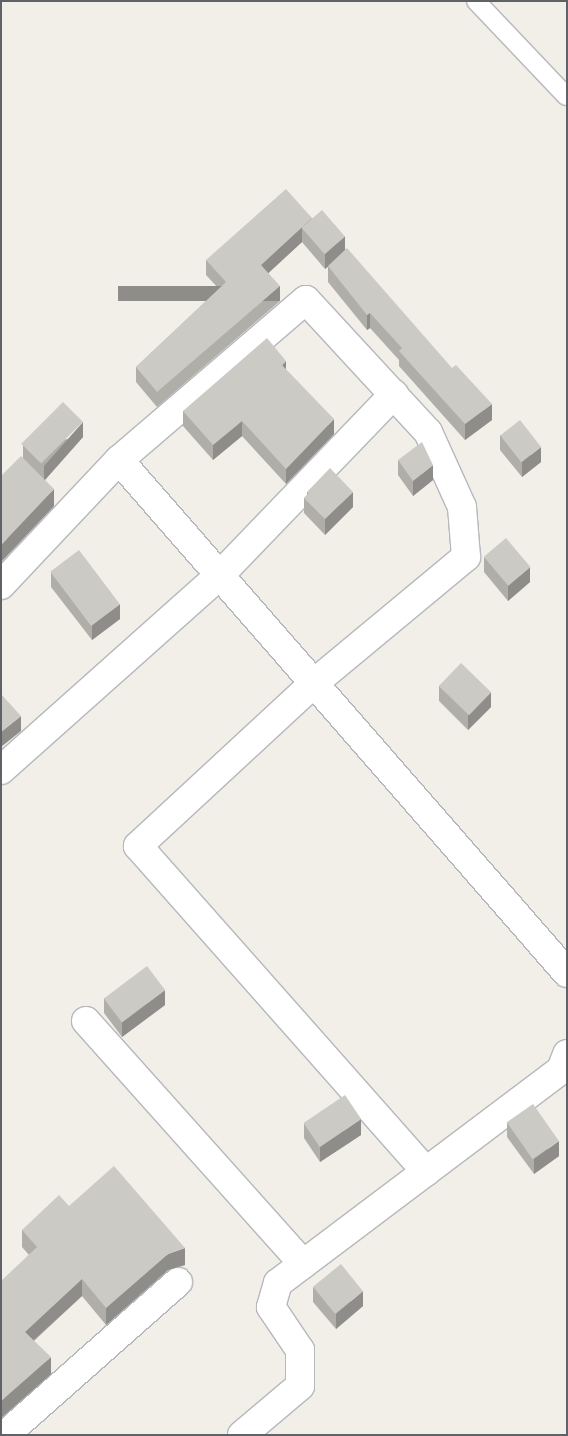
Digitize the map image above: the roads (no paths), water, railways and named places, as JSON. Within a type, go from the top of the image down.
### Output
[{"type":"street","points":[[1,585],[119,460],[306,300],[428,432],[462,507],[466,556],[314,683],[138,846],[426,1172]]},
{"type":"street","points":[[1,770],[220,575],[394,394]]},
{"type":"street","points":[[119,460],[567,973]]},
{"type":"street","points":[[86,1021],[303,1264]]},
{"type":"street","points":[[242,1435],[300,1386],[300,1350],[272,1307],[278,1283],[561,1070],[567,1054]]},
{"type":"street","points":[[5,1435],[178,1282]]},
{"type":"lane","points":[[476,1],[566,96]]}]
